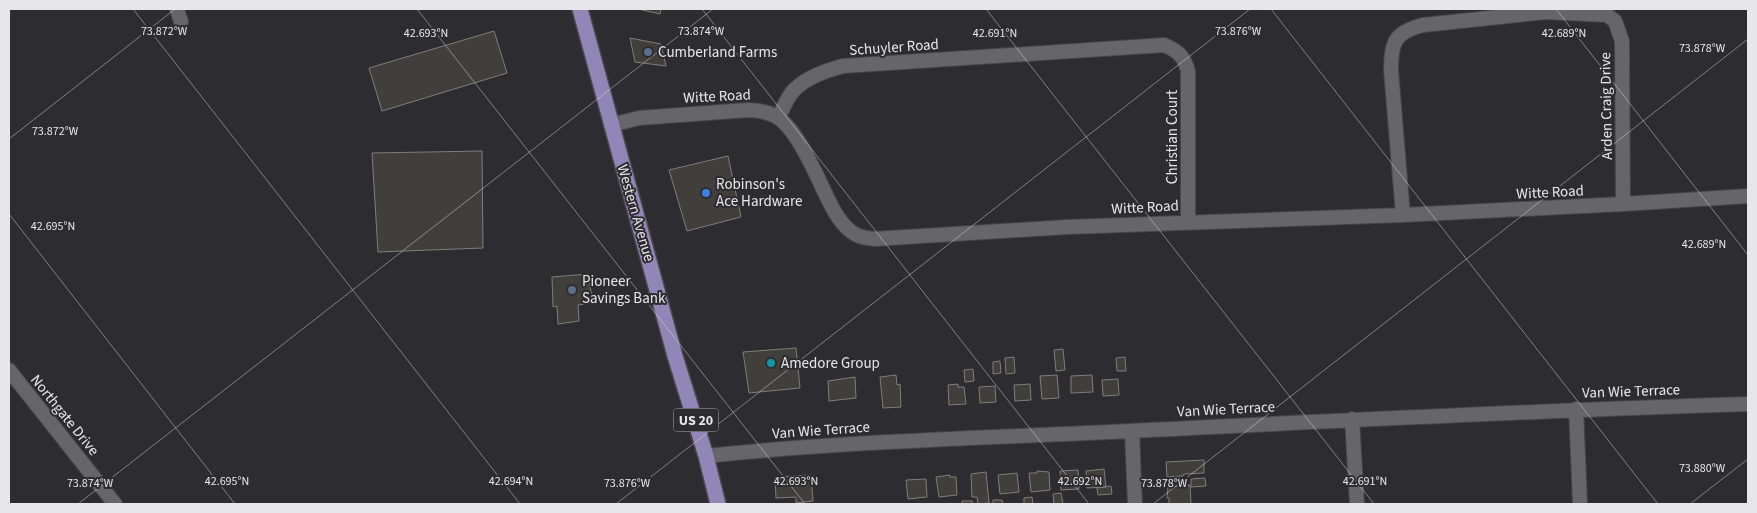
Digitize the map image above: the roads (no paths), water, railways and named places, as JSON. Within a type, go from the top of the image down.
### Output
[{"type":"main road","name":"Western Avenue","points":[[580,9],[675,356],[706,456],[718,504]]},
{"type":"street","name":"Arden Craig Drive","points":[[1403,215],[1391,70],[1391,55],[1395,41],[1409,28],[1423,25],[1546,10],[1607,15],[1615,21],[1622,40],[1623,204]]},
{"type":"street","name":"Schuyler Road","points":[[778,118],[792,92],[804,82],[843,66],[1164,46],[1180,54]]},
{"type":"street","name":"Christian Court","points":[[1180,54],[1185,59],[1188,70],[1188,222]]},
{"type":"street","name":"Witte Road","points":[[611,125],[639,118],[760,110],[778,118],[791,130],[833,210],[850,230],[860,237],[874,239],[1188,222],[1403,215],[1748,196]]},
{"type":"street","name":"Northgate Drive","points":[[9,370],[114,504]]},
{"type":"street","name":"Van Wie Terrace","points":[[706,456],[829,445],[1576,409],[1748,404]]},
{"type":"street","points":[[1576,409],[1580,504]]},
{"type":"street","points":[[1352,419],[1357,504]]},
{"type":"street","points":[[1132,431],[1135,504]]},
{"type":"place","name":"Cumberland Farms","points":[[648,52]]},
{"type":"place","name":"Robinson's Ace Hardware","points":[[706,193]]},
{"type":"place","name":"Pioneer Savings Bank","points":[[572,290]]},
{"type":"place","name":"Amedore Group","points":[[771,363]]}]
